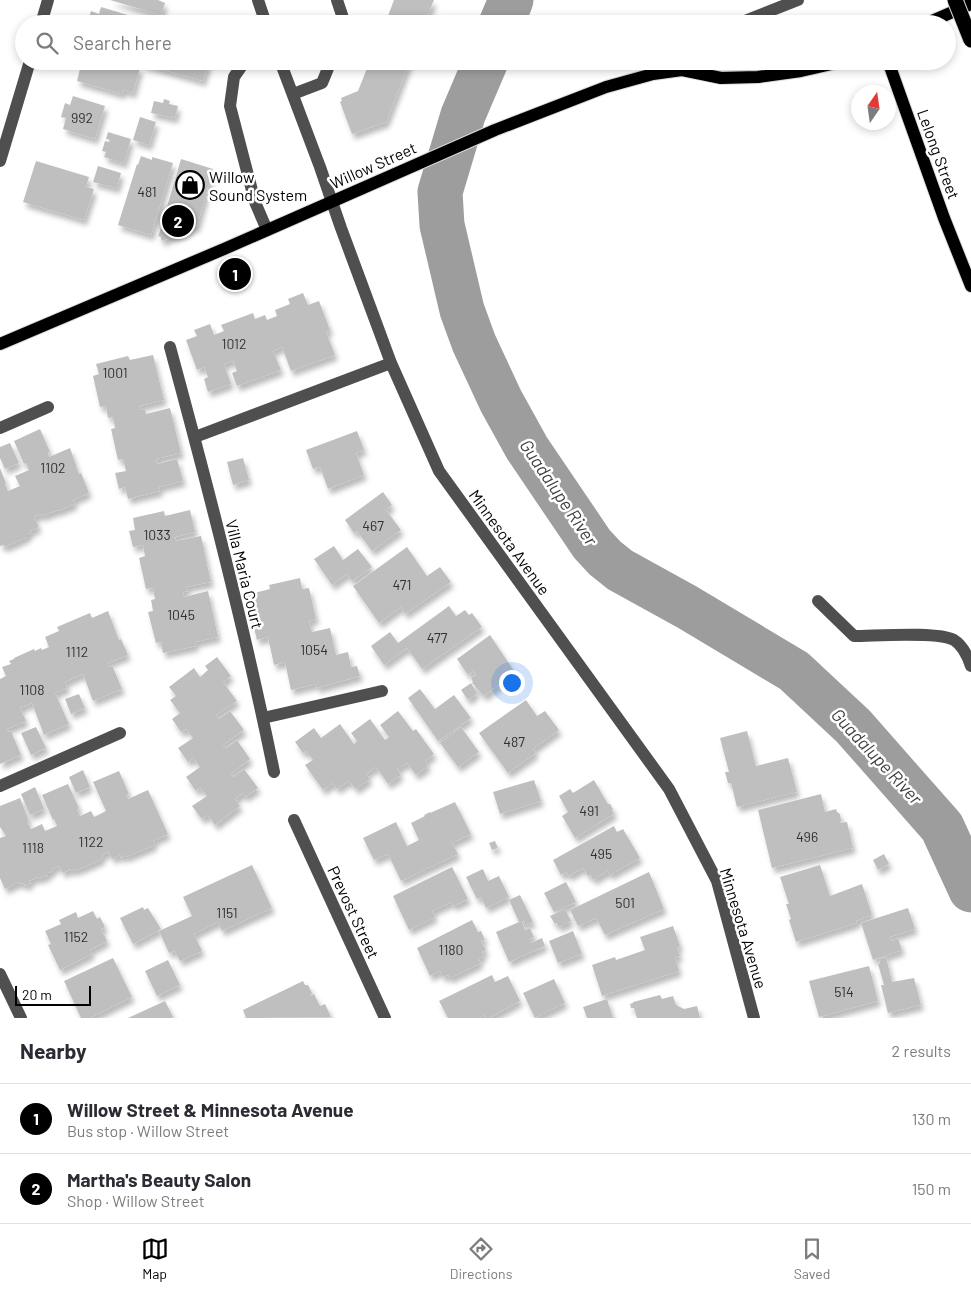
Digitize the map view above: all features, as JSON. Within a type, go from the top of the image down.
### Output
[{"type":"highway","points":[[955,0],[971,40]]},
{"type":"main road","points":[[946,15],[971,4]]},
{"type":"main road","name":"Willow Street","points":[[0,344],[495,130],[606,87],[670,70]]},
{"type":"main road","name":"Willow Street","points":[[698,70],[721,78],[758,77],[805,70]]},
{"type":"main road","name":"Lelong Street","points":[[891,70],[944,218],[971,286]]},
{"type":"street","points":[[44,15],[48,0]]},
{"type":"street","points":[[258,0],[263,15]]},
{"type":"street","points":[[337,0],[342,15]]},
{"type":"street","points":[[760,15],[798,0]]},
{"type":"street","points":[[0,161],[27,70]]},
{"type":"street","points":[[239,70],[234,77],[230,106],[255,202],[267,230]]},
{"type":"street","name":"Minnesota Avenue","points":[[284,70],[391,363],[439,471],[669,789],[716,881],[754,1018]]},
{"type":"street","points":[[293,94],[322,83],[328,70]]},
{"type":"street","name":"Villa Maria Court","points":[[170,346],[195,437],[263,718],[274,772]]},
{"type":"street","points":[[195,437],[391,363]]},
{"type":"street","points":[[0,428],[48,407]]},
{"type":"street","points":[[818,600],[854,636],[936,636],[954,640],[968,657],[971,666]]},
{"type":"street","points":[[263,718],[382,692]]},
{"type":"street","points":[[0,786],[120,733]]},
{"type":"street","name":"Prevost Street","points":[[294,820],[385,1018]]},
{"type":"street","points":[[0,974],[21,1018]]},
{"type":"building","points":[[110,0],[158,0],[165,3],[161,15]]},
{"type":"building","points":[[394,0],[434,0],[428,15],[388,15]]},
{"type":"building","points":[[101,7],[128,15],[90,15],[91,11],[99,14]]},
{"type":"building","points":[[80,70],[139,70],[133,93],[123,90],[122,94],[77,81]]},
{"type":"building","points":[[164,70],[206,70],[203,81]]},
{"type":"building","points":[[366,70],[406,70],[386,122],[352,134],[340,102],[342,101],[341,98],[358,91]]},
{"type":"building","points":[[73,96],[105,106],[95,139],[63,129],[66,118],[61,117],[65,103],[70,105]]},
{"type":"building","points":[[164,99],[170,101],[169,104],[178,106],[175,118],[151,113],[154,101],[163,103]]},
{"type":"building","points":[[140,117],[156,122],[149,145],[133,140]]},
{"type":"building","points":[[108,132],[131,139],[124,163],[104,157],[106,152],[102,151],[105,141],[109,142],[110,140],[106,139]]},
{"type":"building","points":[[141,156],[152,160],[152,157],[173,163],[151,235],[118,225]]},
{"type":"building","points":[[181,159],[213,169],[197,226],[162,241],[160,236],[158,237]]},
{"type":"building","points":[[36,161],[89,177],[86,187],[94,189],[84,220],[23,202]]},
{"type":"building","points":[[98,166],[121,173],[117,188],[93,182]]},
{"type":"building","points":[[303,293],[308,305],[319,301],[330,330],[326,332],[335,355],[291,371],[282,347],[273,351],[281,370],[237,386],[232,373],[237,371],[233,361],[224,364],[231,384],[208,392],[204,379],[208,377],[204,367],[197,370],[186,340],[197,336],[194,330],[210,324],[214,335],[224,331],[221,325],[253,313],[255,319],[265,315],[267,320],[277,316],[275,310],[290,304],[288,299]]},
{"type":"building","points":[[153,355],[164,400],[140,406],[141,410],[145,409],[146,414],[170,408],[181,453],[156,459],[157,464],[177,459],[183,481],[159,487],[160,491],[128,499],[125,487],[119,489],[115,473],[126,471],[123,459],[118,460],[111,429],[115,428],[113,417],[108,418],[106,406],[100,407],[93,376],[99,374],[96,364],[128,356],[130,360]]},
{"type":"building","points":[[40,429],[50,452],[48,453],[49,457],[70,448],[79,474],[81,473],[89,493],[73,500],[75,504],[58,511],[34,517],[39,527],[30,531],[31,533],[27,537],[5,547],[4,545],[0,546],[0,468],[8,491],[20,486],[15,476],[29,470],[26,463],[24,464],[14,441]]},
{"type":"building","points":[[357,431],[364,450],[356,453],[364,475],[328,489],[320,467],[313,469],[306,450]]},
{"type":"building","points":[[10,443],[19,463],[5,469],[0,458],[0,447]]},
{"type":"building","points":[[243,458],[249,480],[233,485],[227,462]]},
{"type":"building","points":[[383,492],[392,505],[386,510],[401,530],[372,551],[357,531],[354,533],[345,520]]},
{"type":"building","points":[[190,510],[195,532],[175,537],[176,541],[201,536],[211,582],[186,587],[188,591],[183,592],[184,597],[208,591],[218,637],[195,642],[196,646],[163,653],[161,642],[156,643],[148,612],[153,611],[151,600],[155,599],[153,588],[146,589],[139,558],[145,556],[143,545],[133,547],[129,531],[135,530],[133,518],[164,511],[165,516]]},
{"type":"building","points":[[334,546],[343,560],[358,549],[372,567],[352,581],[347,574],[332,585],[314,559]]},
{"type":"building","points":[[407,547],[427,576],[440,567],[451,582],[405,614],[401,607],[379,623],[353,586]]},
{"type":"building","points":[[300,578],[302,589],[309,588],[316,619],[309,621],[312,632],[330,628],[336,655],[348,652],[351,667],[357,666],[360,676],[317,688],[316,684],[291,690],[285,662],[274,665],[268,637],[257,640],[246,595],[270,589],[269,585]]},
{"type":"building","points":[[449,606],[456,616],[465,610],[469,615],[472,613],[482,627],[422,669],[407,648],[384,665],[371,646],[390,632],[398,643]]},
{"type":"building","points":[[108,611],[119,640],[121,639],[128,655],[108,663],[110,667],[112,665],[122,689],[93,701],[83,674],[65,682],[67,688],[55,693],[69,724],[44,735],[32,703],[20,708],[26,721],[7,729],[9,732],[11,731],[21,755],[0,764],[0,679],[6,676],[2,667],[11,664],[9,661],[14,658],[34,649],[35,651],[49,647],[45,637],[59,631],[57,627],[90,613],[92,618]]},
{"type":"building","points":[[490,635],[514,671],[511,676],[484,696],[472,683],[471,678],[476,675],[473,671],[468,675],[457,659]]},
{"type":"building","points":[[217,657],[231,676],[223,682],[237,701],[216,715],[219,719],[230,711],[244,730],[223,745],[226,748],[237,740],[250,759],[231,774],[233,777],[244,769],[258,788],[245,797],[243,793],[235,799],[240,806],[215,825],[208,815],[202,819],[192,806],[207,796],[200,788],[196,791],[186,777],[200,767],[193,758],[188,762],[178,748],[193,738],[186,729],[181,732],[172,719],[180,713],[170,700],[176,696],[169,687],[194,668],[200,677],[208,670],[205,666]]},
{"type":"building","points":[[471,683],[477,693],[468,700],[461,690]]},
{"type":"building","points":[[420,689],[435,709],[454,695],[471,718],[438,741],[408,698]]},
{"type":"building","points":[[79,694],[85,708],[71,714],[65,699]]},
{"type":"building","points":[[526,700],[537,716],[545,711],[559,730],[533,749],[536,753],[508,773],[479,733]]},
{"type":"building","points":[[398,711],[413,731],[416,729],[434,754],[425,761],[428,766],[416,775],[407,763],[397,769],[401,775],[388,784],[376,767],[366,774],[370,779],[356,789],[349,781],[337,789],[333,783],[323,790],[305,765],[313,760],[306,751],[303,753],[295,742],[314,728],[321,738],[340,724],[354,744],[357,741],[351,733],[370,719],[385,740],[389,737],[380,725]]},
{"type":"building","points":[[36,727],[46,748],[31,755],[21,733]]},
{"type":"building","points":[[461,727],[479,752],[458,767],[440,743]]},
{"type":"building","points":[[747,731],[756,766],[788,758],[797,792],[737,807],[731,783],[728,783],[725,772],[729,772],[720,738]]},
{"type":"building","points":[[83,770],[90,787],[76,793],[69,777]]},
{"type":"building","points":[[119,771],[129,794],[126,795],[128,799],[148,790],[168,834],[153,841],[155,845],[126,857],[126,855],[121,858],[120,855],[112,859],[109,852],[102,855],[103,858],[98,861],[77,870],[71,871],[70,869],[63,873],[59,866],[52,869],[53,871],[48,873],[48,875],[29,881],[31,883],[25,886],[24,883],[20,884],[19,882],[5,889],[0,878],[0,838],[6,836],[0,827],[0,806],[20,798],[31,829],[42,824],[45,831],[57,826],[42,795],[68,784],[79,808],[77,810],[80,816],[91,811],[94,817],[106,811],[93,782]]},
{"type":"building","points":[[534,780],[541,801],[500,814],[493,792]]},
{"type":"building","points":[[594,780],[613,809],[614,814],[575,838],[562,816],[568,812],[559,796],[570,789],[573,793]]},
{"type":"building","points":[[35,787],[44,809],[30,815],[21,794]]},
{"type":"building","points":[[821,794],[825,812],[836,809],[840,814],[841,821],[839,823],[847,822],[853,848],[772,868],[758,810]]},
{"type":"building","points":[[455,802],[471,834],[452,843],[458,854],[401,881],[388,854],[374,860],[363,838],[396,822],[407,846],[419,840],[411,823],[430,812]]},
{"type":"building","points":[[614,826],[617,832],[623,829],[640,858],[610,875],[608,871],[593,880],[591,875],[588,876],[583,868],[569,876],[566,872],[561,875],[553,860]]},
{"type":"building","points":[[495,841],[498,848],[492,850],[489,843]]},
{"type":"building","points":[[884,854],[889,864],[878,870],[873,860]]},
{"type":"building","points":[[252,865],[272,908],[222,931],[218,922],[194,934],[202,951],[180,961],[175,951],[169,953],[159,931],[192,916],[183,897]]},
{"type":"building","points":[[820,865],[830,896],[862,884],[872,915],[856,921],[857,923],[796,942],[786,904],[789,904],[780,877]]},
{"type":"building","points":[[452,867],[468,899],[453,906],[452,902],[432,911],[435,917],[409,930],[393,896]]},
{"type":"building","points":[[483,869],[488,881],[499,876],[509,897],[486,908],[481,897],[477,899],[466,877]]},
{"type":"building","points":[[649,872],[664,909],[605,935],[596,918],[578,926],[570,910]]},
{"type":"building","points":[[566,882],[576,902],[554,912],[544,893]]},
{"type":"building","points":[[520,895],[533,922],[526,925],[524,921],[522,922],[525,930],[530,928],[534,937],[529,939],[531,943],[542,938],[545,946],[509,962],[496,932],[519,922],[509,900]]},
{"type":"building","points":[[143,907],[144,910],[148,908],[161,929],[133,944],[120,918]]},
{"type":"building","points":[[908,908],[915,929],[890,937],[892,941],[898,938],[902,950],[873,960],[861,923]]},
{"type":"building","points":[[565,909],[571,921],[559,927],[550,916]]},
{"type":"building","points":[[93,911],[97,919],[100,917],[105,927],[101,929],[107,941],[90,950],[92,954],[60,970],[48,945],[51,944],[45,931],[61,924],[59,920],[76,912],[78,918]]},
{"type":"building","points":[[472,920],[478,932],[481,931],[485,940],[481,941],[486,950],[482,952],[484,956],[478,959],[481,963],[450,978],[448,975],[443,977],[440,971],[430,976],[417,948]]},
{"type":"building","points":[[673,926],[680,946],[677,948],[680,956],[675,957],[679,971],[602,996],[592,965],[615,957],[616,960],[645,950],[640,937]]},
{"type":"building","points":[[573,931],[582,954],[558,963],[549,941]]},
{"type":"building","points":[[886,957],[892,982],[914,978],[921,1005],[888,1013],[881,985],[884,985],[878,964],[880,963],[879,959]]},
{"type":"building","points":[[113,958],[132,997],[90,1018],[81,1018],[64,981]]},
{"type":"building","points":[[168,960],[180,985],[157,996],[145,971]]},
{"type":"building","points":[[869,966],[878,1001],[819,1017],[809,981]]},
{"type":"building","points":[[492,975],[495,982],[508,976],[520,1001],[489,1018],[486,1018],[485,1015],[479,1018],[448,1018],[439,1001]]},
{"type":"building","points":[[554,979],[565,1003],[535,1018],[523,993]]},
{"type":"building","points":[[303,981],[305,985],[308,985],[312,993],[310,996],[314,994],[320,1006],[325,1004],[331,1017],[246,1018],[243,1010]]},
{"type":"building","points":[[660,995],[662,999],[673,996],[676,1005],[684,1009],[697,1006],[700,1018],[637,1018],[634,1008],[631,1008],[630,1004]]},
{"type":"building","points":[[607,999],[613,1018],[587,1018],[583,1007]]},
{"type":"building","points":[[165,1001],[172,1018],[128,1018]]},
{"type":"waterway","name":"Guadalupe River","points":[[505,15],[511,0]]},
{"type":"waterway","name":"Guadalupe River","points":[[482,70],[463,115],[440,192],[442,225],[462,310],[474,343],[501,401],[527,448],[592,544],[605,558],[620,570],[687,607],[794,671],[853,726],[942,827],[971,890]]},
{"type":"place","name":"Willow Sound System","points":[[190,185]]},
{"type":"place","name":"Martha's Beauty Salon","points":[[178,221]]},
{"type":"place","name":"Willow Street & Minnesota Avenue","points":[[235,274]]}]
